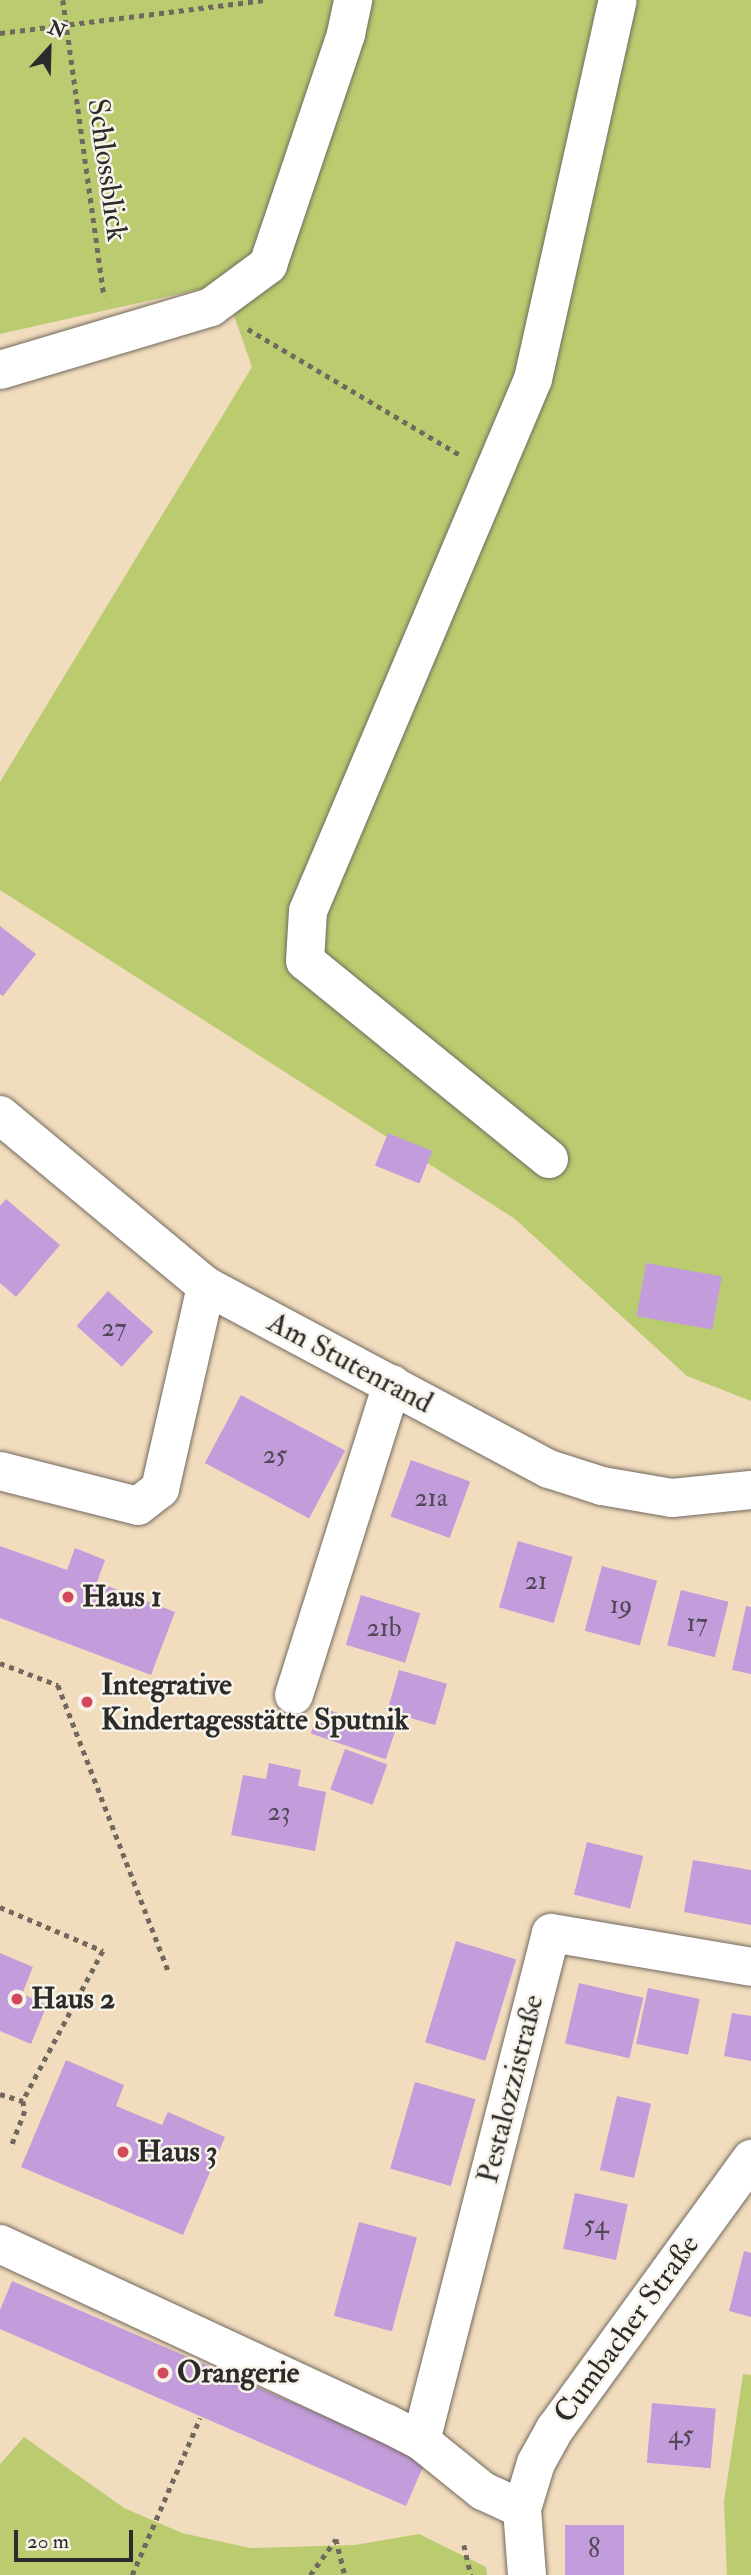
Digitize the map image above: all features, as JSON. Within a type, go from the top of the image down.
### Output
[{"type":"street","points":[[0,370],[211,307],[268,265],[346,34],[353,0]]},
{"type":"street","points":[[549,1159],[306,961],[307,911],[533,379],[618,0]]},
{"type":"street","name":"Am Stutenrand","points":[[0,1115],[206,1286],[549,1469],[602,1486],[672,1498],[751,1490]]},
{"type":"street","points":[[0,1471],[138,1506],[160,1489],[206,1286]]},
{"type":"street","points":[[294,1695],[392,1384]]},
{"type":"street","name":"Pestalozzistraße","points":[[421,2441],[551,1933],[751,1967]]},
{"type":"street","name":"Cumbacher Straße","points":[[522,2509],[536,2463],[555,2429],[751,2159]]},
{"type":"street","points":[[0,2245],[421,2441],[483,2490],[522,2509],[527,2575]]},
{"type":"path","name":"Schlossblick","points":[[63,0],[105,304]]},
{"type":"path","points":[[0,33],[264,0]]},
{"type":"path","points":[[211,307],[493,476]]},
{"type":"path","points":[[0,1663],[58,1685],[169,1972]]},
{"type":"path","points":[[0,1907],[103,1951],[23,2101],[25,2111],[11,2148]]},
{"type":"path","points":[[0,2094],[23,2101]]},
{"type":"path","points":[[132,2575],[200,2418]]},
{"type":"path","points":[[310,2575],[336,2539],[345,2575]]},
{"type":"path","points":[[464,2545],[471,2575]]},
{"type":"green space","points":[[0,0],[751,0],[751,1401],[687,1376],[515,1219],[0,890],[0,782],[252,367],[223,284],[0,334]]},
{"type":"green space","points":[[743,2374],[751,2375],[751,2575],[727,2575],[724,2502]]},
{"type":"green space","points":[[24,2437],[124,2508],[182,2533],[250,2548],[355,2545],[419,2534],[486,2567],[487,2575],[0,2575],[0,2464]]},
{"type":"building","points":[[0,926],[36,954],[3,996],[0,994]]},
{"type":"building","points":[[388,1133],[433,1151],[419,1183],[375,1165]]},
{"type":"building","points":[[6,1199],[60,1245],[16,1297],[0,1283],[0,1206]]},
{"type":"building","points":[[646,1263],[722,1276],[712,1330],[637,1316]]},
{"type":"building","points":[[108,1291],[153,1332],[122,1367],[77,1326]]},
{"type":"building","points":[[241,1395],[345,1450],[309,1518],[205,1463]]},
{"type":"building","points":[[411,1460],[470,1482],[450,1538],[390,1516]]},
{"type":"building","points":[[518,1541],[573,1557],[554,1623],[499,1607]]},
{"type":"building","name":"Haus 1","points":[[0,1546],[67,1570],[75,1548],[105,1560],[97,1582],[175,1612],[151,1675],[0,1618]]},
{"type":"building","points":[[602,1566],[657,1581],[640,1645],[585,1631]]},
{"type":"building","points":[[681,1590],[729,1602],[715,1657],[667,1645]]},
{"type":"building","points":[[361,1595],[420,1613],[405,1663],[346,1645]]},
{"type":"building","points":[[746,1606],[751,1607],[751,1674],[732,1670]]},
{"type":"building","points":[[399,1670],[447,1684],[435,1725],[387,1711]]},
{"type":"building","points":[[320,1707],[395,1733],[386,1759],[311,1733]]},
{"type":"building","points":[[345,1749],[387,1764],[373,1805],[330,1789]]},
{"type":"building","points":[[269,1763],[301,1770],[298,1786],[326,1792],[315,1851],[231,1835],[243,1775],[266,1779]]},
{"type":"building","points":[[587,1842],[643,1856],[630,1908],[574,1894]]},
{"type":"building","points":[[693,1860],[751,1870],[751,1925],[684,1912]]},
{"type":"building","points":[[456,1941],[516,1959],[485,2061],[425,2042]]},
{"type":"building","name":"Haus 2","points":[[0,1953],[33,1967],[22,1994],[47,2005],[31,2044],[0,2031]]},
{"type":"building","points":[[579,1983],[643,1998],[629,2058],[565,2043]]},
{"type":"building","points":[[648,1988],[700,1999],[688,2055],[636,2044]]},
{"type":"building","points":[[732,2013],[751,2016],[751,2061],[724,2056]]},
{"type":"building","name":"Haus 3","points":[[66,2060],[124,2085],[116,2106],[162,2125],[168,2112],[225,2137],[183,2235],[21,2167]]},
{"type":"building","points":[[415,2082],[476,2099],[451,2186],[390,2169]]},
{"type":"building","points":[[617,2096],[651,2104],[634,2178],[600,2170]]},
{"type":"building","points":[[575,2193],[628,2204],[616,2260],[563,2249]]},
{"type":"building","points":[[359,2222],[417,2238],[392,2331],[334,2316]]},
{"type":"building","points":[[744,2251],[751,2253],[751,2317],[729,2311]]},
{"type":"building","name":"Orangerie","points":[[12,2281],[426,2460],[406,2506],[0,2329],[0,2310]]},
{"type":"building","points":[[652,2403],[716,2409],[711,2468],[647,2463]]},
{"type":"building","points":[[565,2525],[624,2525],[624,2575],[565,2575]]},
{"type":"place","name":"Haus 1","points":[[68,1597]]},
{"type":"place","name":"Integrative Kindertagesstätte Sputnik","points":[[87,1702]]},
{"type":"place","name":"Haus 2","points":[[17,1999]]},
{"type":"place","name":"Haus 3","points":[[123,2152]]},
{"type":"place","name":"Orangerie","points":[[163,2373]]}]
